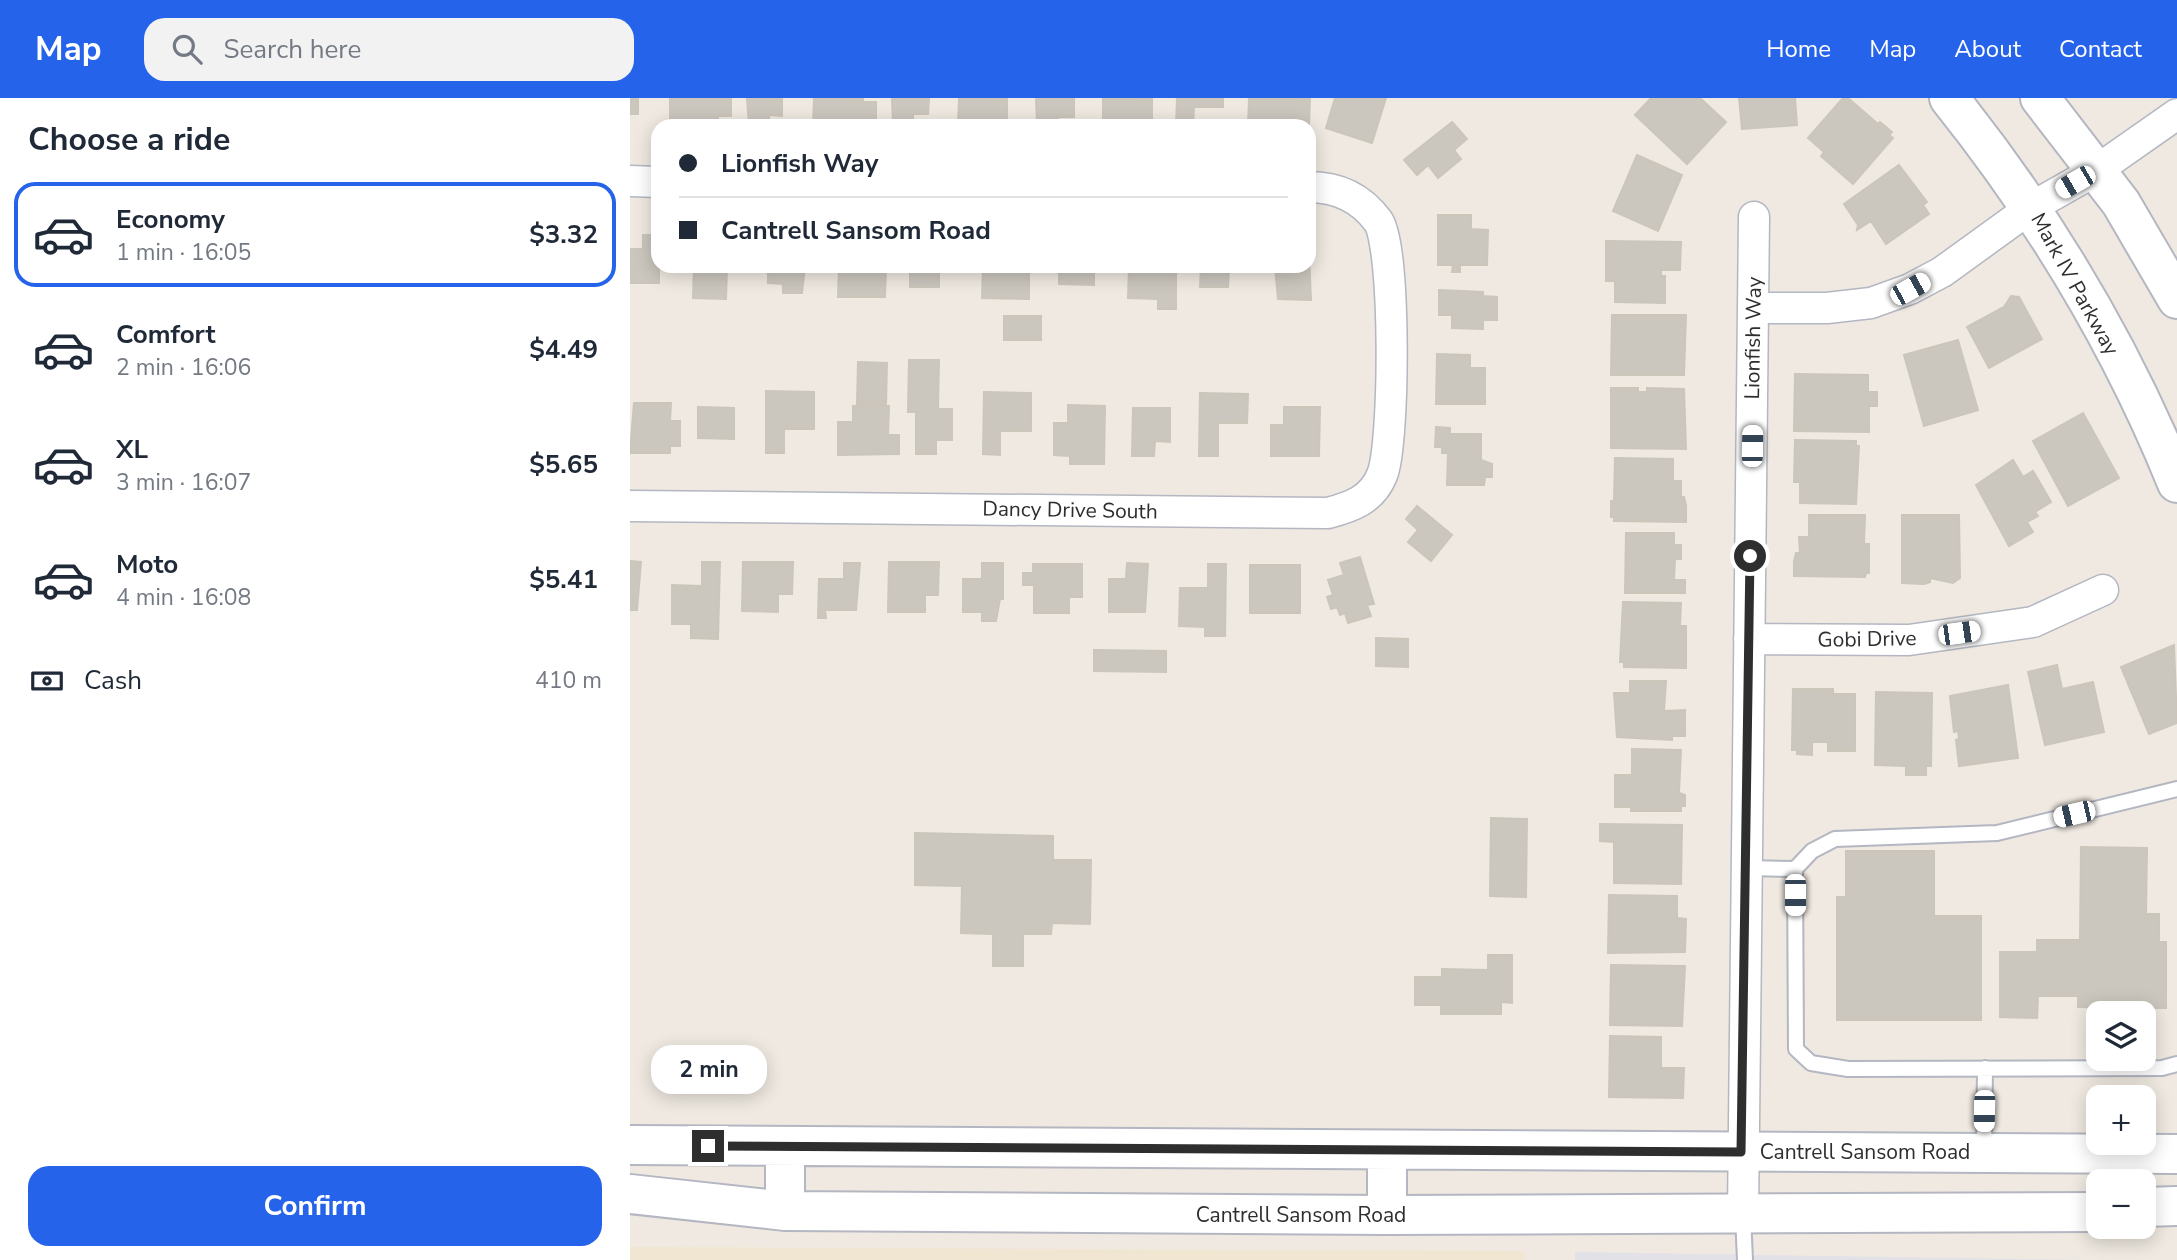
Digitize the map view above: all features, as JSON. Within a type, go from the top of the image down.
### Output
[{"type":"main road","name":"Mark IV Parkway","points":[[1949,98],[2032,207],[2104,332],[2177,483]]},
{"type":"main road","points":[[2040,98],[2121,202],[2177,299]]},
{"type":"main road","name":"Cantrell Sansom Road","points":[[630,1146],[2177,1154]]},
{"type":"main road","points":[[785,1147],[785,1211]]},
{"type":"main road","points":[[1387,1151],[1387,1215]]},
{"type":"main road","name":"Cantrell Sansom Road","points":[[630,1194],[785,1211],[1387,1215],[2086,1212]]},
{"type":"main road","points":[[2156,1207],[2177,1206]]},
{"type":"street","points":[[1754,309],[1826,309],[1871,303],[1910,289],[1942,272],[2032,207],[2097,170],[2177,114]]},
{"type":"street","points":[[630,181],[651,181]]},
{"type":"street","name":"Dancy Drive South","points":[[630,506],[1328,513],[1353,507],[1372,492],[1382,475],[1391,434],[1387,262],[1380,223],[1354,196],[1316,188]]},
{"type":"street","name":"Lionfish Way","points":[[1743,1215],[1741,1152],[1754,217]]},
{"type":"street","name":"Gobi Drive","points":[[1749,639],[1909,640],[2033,622],[2103,590]]},
{"type":"lane","points":[[2177,789],[1997,833],[1835,839],[1812,851],[1795,869],[1796,1049],[1811,1063],[1848,1069],[2162,1068],[2177,1064]]},
{"type":"lane","points":[[1746,868],[1795,869]]},
{"type":"lane","points":[[1984,1152],[1986,1068]]},
{"type":"lane","points":[[1743,1215],[1745,1260]]},
{"type":"shaded area","points":[[630,1247],[1525,1251],[1524,1260],[630,1260]]},
{"type":"shaded area","points":[[1575,1252],[2082,1260],[1575,1260]]},
{"type":"building","points":[[630,98],[638,98],[638,114],[630,114]]},
{"type":"building","points":[[670,98],[731,98],[731,116],[718,116],[718,119],[670,119]]},
{"type":"building","points":[[747,98],[782,98],[782,116],[769,115],[769,119],[748,119]]},
{"type":"building","points":[[814,98],[863,98],[863,102],[876,102],[876,119],[813,119]]},
{"type":"building","points":[[892,98],[929,98],[928,114],[913,114],[913,119],[893,119]]},
{"type":"building","points":[[959,98],[1007,98],[1007,119],[958,119]]},
{"type":"building","points":[[1036,98],[1074,98],[1074,117],[1037,119]]},
{"type":"building","points":[[1152,98],[1152,119],[1103,119],[1103,99]]},
{"type":"building","points":[[1177,98],[1223,98],[1223,107],[1194,107],[1193,119],[1176,119]]},
{"type":"building","points":[[1310,98],[1309,119],[1248,119],[1249,99]]},
{"type":"building","points":[[1335,98],[1386,98],[1372,143],[1326,128]]},
{"type":"building","points":[[1651,98],[1700,98],[1726,122],[1687,164],[1635,115]]},
{"type":"building","points":[[1739,98],[1795,98],[1797,125],[1742,129]]},
{"type":"building","points":[[1843,98],[1848,98],[1878,124],[1880,122],[1892,132],[1889,135],[1893,138],[1853,184],[1821,156],[1824,152],[1808,138]]},
{"type":"building","points":[[1452,122],[1467,139],[1454,150],[1461,159],[1438,178],[1428,165],[1417,175],[1404,160]]},
{"type":"building","points":[[1637,155],[1682,175],[1658,231],[1613,211]]},
{"type":"building","points":[[1899,165],[1927,202],[1923,205],[1929,214],[1886,244],[1871,221],[1857,230],[1858,225],[1844,204]]},
{"type":"building","points":[[1438,215],[1471,215],[1471,229],[1488,230],[1487,265],[1460,265],[1460,272],[1452,272],[1453,265],[1438,265]]},
{"type":"building","points":[[643,235],[651,235],[651,273],[659,273],[659,283],[630,283],[630,249],[643,249]]},
{"type":"building","points":[[1606,241],[1681,242],[1680,270],[1661,270],[1661,276],[1665,276],[1665,303],[1615,302],[1615,281],[1606,281]]},
{"type":"building","points":[[694,273],[727,273],[726,299],[693,298]]},
{"type":"building","points":[[768,273],[804,273],[802,293],[783,293],[783,284],[768,283]]},
{"type":"building","points":[[839,273],[886,273],[885,297],[838,297]]},
{"type":"building","points":[[910,273],[939,273],[939,287],[910,287]]},
{"type":"building","points":[[983,273],[1029,273],[1029,299],[982,298]]},
{"type":"building","points":[[1059,273],[1094,273],[1094,285],[1059,284]]},
{"type":"building","points":[[1129,273],[1176,273],[1176,309],[1158,309],[1158,299],[1128,298]]},
{"type":"building","points":[[1201,273],[1229,273],[1228,287],[1200,287]]},
{"type":"building","points":[[1276,273],[1310,273],[1311,300],[1278,299]]},
{"type":"building","points":[[1439,290],[1483,292],[1483,296],[1497,297],[1497,320],[1483,320],[1483,329],[1452,328],[1452,315],[1439,315]]},
{"type":"building","points":[[2011,296],[2019,297],[2042,339],[1989,368],[1967,327],[2004,307]]},
{"type":"building","points":[[1612,315],[1686,315],[1684,375],[1611,375]]},
{"type":"building","points":[[1004,316],[1041,316],[1041,340],[1004,340]]},
{"type":"building","points":[[1958,340],[1978,410],[1924,426],[1904,355]]},
{"type":"building","points":[[1437,354],[1470,355],[1470,368],[1485,368],[1485,404],[1436,404]]},
{"type":"building","points":[[909,360],[939,360],[938,409],[952,409],[952,440],[936,440],[936,454],[916,454],[916,412],[908,412]]},
{"type":"building","points":[[858,362],[887,363],[886,404],[857,404]]},
{"type":"building","points":[[1795,374],[1868,375],[1868,392],[1877,392],[1877,406],[1869,406],[1869,432],[1794,431]]},
{"type":"building","points":[[1611,388],[1638,388],[1638,392],[1647,392],[1647,388],[1684,389],[1686,449],[1611,448]]},
{"type":"building","points":[[766,391],[814,392],[814,429],[784,429],[784,453],[766,453]]},
{"type":"building","points":[[984,392],[1031,393],[1031,431],[1000,431],[1000,455],[983,454]]},
{"type":"building","points":[[1200,393],[1248,394],[1247,423],[1218,423],[1218,456],[1199,456]]},
{"type":"building","points":[[634,403],[671,403],[670,421],[680,421],[680,446],[670,446],[670,453],[630,453]]},
{"type":"building","points":[[1068,405],[1105,406],[1104,464],[1070,464],[1070,456],[1054,455],[1054,423],[1068,423]]},
{"type":"building","points":[[853,406],[889,406],[888,435],[899,435],[899,454],[838,455],[838,422],[853,422]]},
{"type":"building","points":[[698,407],[734,408],[734,439],[698,438]]},
{"type":"building","points":[[1284,407],[1320,407],[1319,456],[1271,456],[1271,425],[1284,425]]},
{"type":"building","points":[[1133,408],[1170,408],[1170,442],[1155,441],[1154,456],[1132,456]]},
{"type":"building","points":[[2083,413],[2119,478],[2068,506],[2033,441]]},
{"type":"building","points":[[1436,427],[1450,428],[1450,434],[1481,434],[1481,460],[1492,464],[1492,477],[1485,477],[1484,485],[1447,485],[1448,453],[1442,453],[1442,447],[1435,447]]},
{"type":"building","points":[[1795,440],[1856,441],[1856,446],[1859,446],[1856,504],[1800,503],[1800,482],[1794,482]]},
{"type":"building","points":[[1615,458],[1673,459],[1673,481],[1681,481],[1686,522],[1614,521],[1614,517],[1611,517],[1611,501],[1614,501]]},
{"type":"building","points":[[2013,460],[2023,477],[2033,471],[2051,502],[2035,512],[2038,516],[2027,522],[2033,532],[2009,546],[1976,485]]},
{"type":"building","points":[[1417,506],[1452,535],[1431,561],[1408,542],[1418,530],[1406,519]]},
{"type":"building","points":[[1809,515],[1865,515],[1864,544],[1869,544],[1869,573],[1866,573],[1865,577],[1794,576],[1796,553],[1800,553],[1799,537],[1809,537]]},
{"type":"building","points":[[1902,515],[1959,515],[1960,578],[1953,583],[1930,578],[1930,582],[1924,584],[1902,583]]},
{"type":"building","points":[[1626,533],[1674,533],[1674,545],[1681,545],[1681,559],[1675,559],[1674,580],[1685,580],[1685,593],[1625,593]]},
{"type":"building","points":[[1360,557],[1374,604],[1367,605],[1371,616],[1348,623],[1345,613],[1340,615],[1337,607],[1331,609],[1327,597],[1333,595],[1328,580],[1344,575],[1340,563]]},
{"type":"building","points":[[630,561],[641,562],[637,610],[630,610]]},
{"type":"building","points":[[702,562],[720,562],[718,639],[691,638],[691,624],[672,624],[672,585],[702,586]]},
{"type":"building","points":[[743,562],[793,562],[792,594],[778,594],[778,612],[742,611]]},
{"type":"building","points":[[889,562],[939,562],[938,595],[925,595],[925,612],[888,612]]},
{"type":"building","points":[[844,563],[860,563],[856,610],[825,610],[826,618],[818,618],[819,579],[844,579]]},
{"type":"building","points":[[982,563],[1003,563],[1003,599],[1000,599],[996,621],[982,621],[982,612],[963,612],[963,579],[982,579]]},
{"type":"building","points":[[1127,563],[1148,564],[1145,612],[1109,612],[1109,579],[1126,579]]},
{"type":"building","points":[[1033,564],[1082,564],[1082,597],[1069,597],[1069,613],[1034,613],[1034,585],[1023,585],[1023,573],[1033,573]]},
{"type":"building","points":[[1208,564],[1226,564],[1225,636],[1205,636],[1205,627],[1179,626],[1180,588],[1208,588]]},
{"type":"building","points":[[1250,565],[1300,565],[1300,613],[1250,613]]},
{"type":"building","points":[[1623,602],[1681,603],[1680,626],[1686,626],[1686,668],[1624,667],[1624,662],[1620,662]]},
{"type":"building","points":[[1376,638],[1408,639],[1408,667],[1376,666]]},
{"type":"building","points":[[2174,645],[2177,723],[2149,734],[2121,667]]},
{"type":"building","points":[[1094,650],[1166,651],[1166,672],[1094,671]]},
{"type":"building","points":[[2057,665],[2062,689],[2093,682],[2104,732],[2045,745],[2028,672]]},
{"type":"building","points":[[1630,681],[1666,681],[1664,711],[1685,710],[1685,736],[1672,736],[1672,740],[1617,737],[1614,693],[1630,693]]},
{"type":"building","points":[[2008,685],[2018,758],[1959,766],[1956,740],[1959,739],[1958,731],[1954,732],[1950,696]]},
{"type":"building","points":[[1793,689],[1833,689],[1833,694],[1855,694],[1855,751],[1828,751],[1828,742],[1812,742],[1812,755],[1797,754],[1797,750],[1792,750]]},
{"type":"building","points":[[1876,692],[1932,693],[1931,766],[1926,766],[1926,775],[1906,775],[1906,766],[1875,765]]},
{"type":"building","points":[[1632,749],[1681,750],[1679,793],[1685,795],[1685,806],[1681,806],[1681,811],[1631,811],[1631,807],[1615,807],[1615,775],[1632,775]]},
{"type":"building","points":[[1491,818],[1527,819],[1526,897],[1490,896]]},
{"type":"building","points":[[1600,824],[1682,825],[1681,884],[1614,883],[1614,842],[1600,841]]},
{"type":"building","points":[[915,833],[1053,836],[1053,860],[1091,860],[1090,924],[1052,923],[1051,934],[1023,934],[1023,966],[993,966],[993,934],[961,933],[962,886],[915,885]]},
{"type":"building","points":[[2081,847],[2147,848],[2146,914],[2159,914],[2159,942],[2166,942],[2166,1008],[2156,1008],[2156,1001],[2086,1001],[2086,1007],[2078,1007],[2078,996],[2038,996],[2037,1018],[2000,1017],[2000,952],[2037,952],[2037,940],[2080,940]]},
{"type":"building","points":[[1846,851],[1934,851],[1934,916],[1981,916],[1981,1020],[1837,1020],[1837,897],[1846,897]]},
{"type":"building","points":[[1609,895],[1677,896],[1677,918],[1686,919],[1685,952],[1608,953]]},
{"type":"building","points":[[1488,955],[1512,955],[1512,1003],[1501,1002],[1501,1014],[1441,1014],[1441,1005],[1415,1005],[1415,977],[1442,977],[1442,969],[1488,970]]},
{"type":"building","points":[[1611,965],[1685,966],[1682,1026],[1610,1025]]},
{"type":"building","points":[[1610,1036],[1661,1037],[1661,1068],[1684,1068],[1683,1098],[1609,1097]]},
{"type":"route","points":[[708,1146],[1741,1152],[1750,556]]}]
